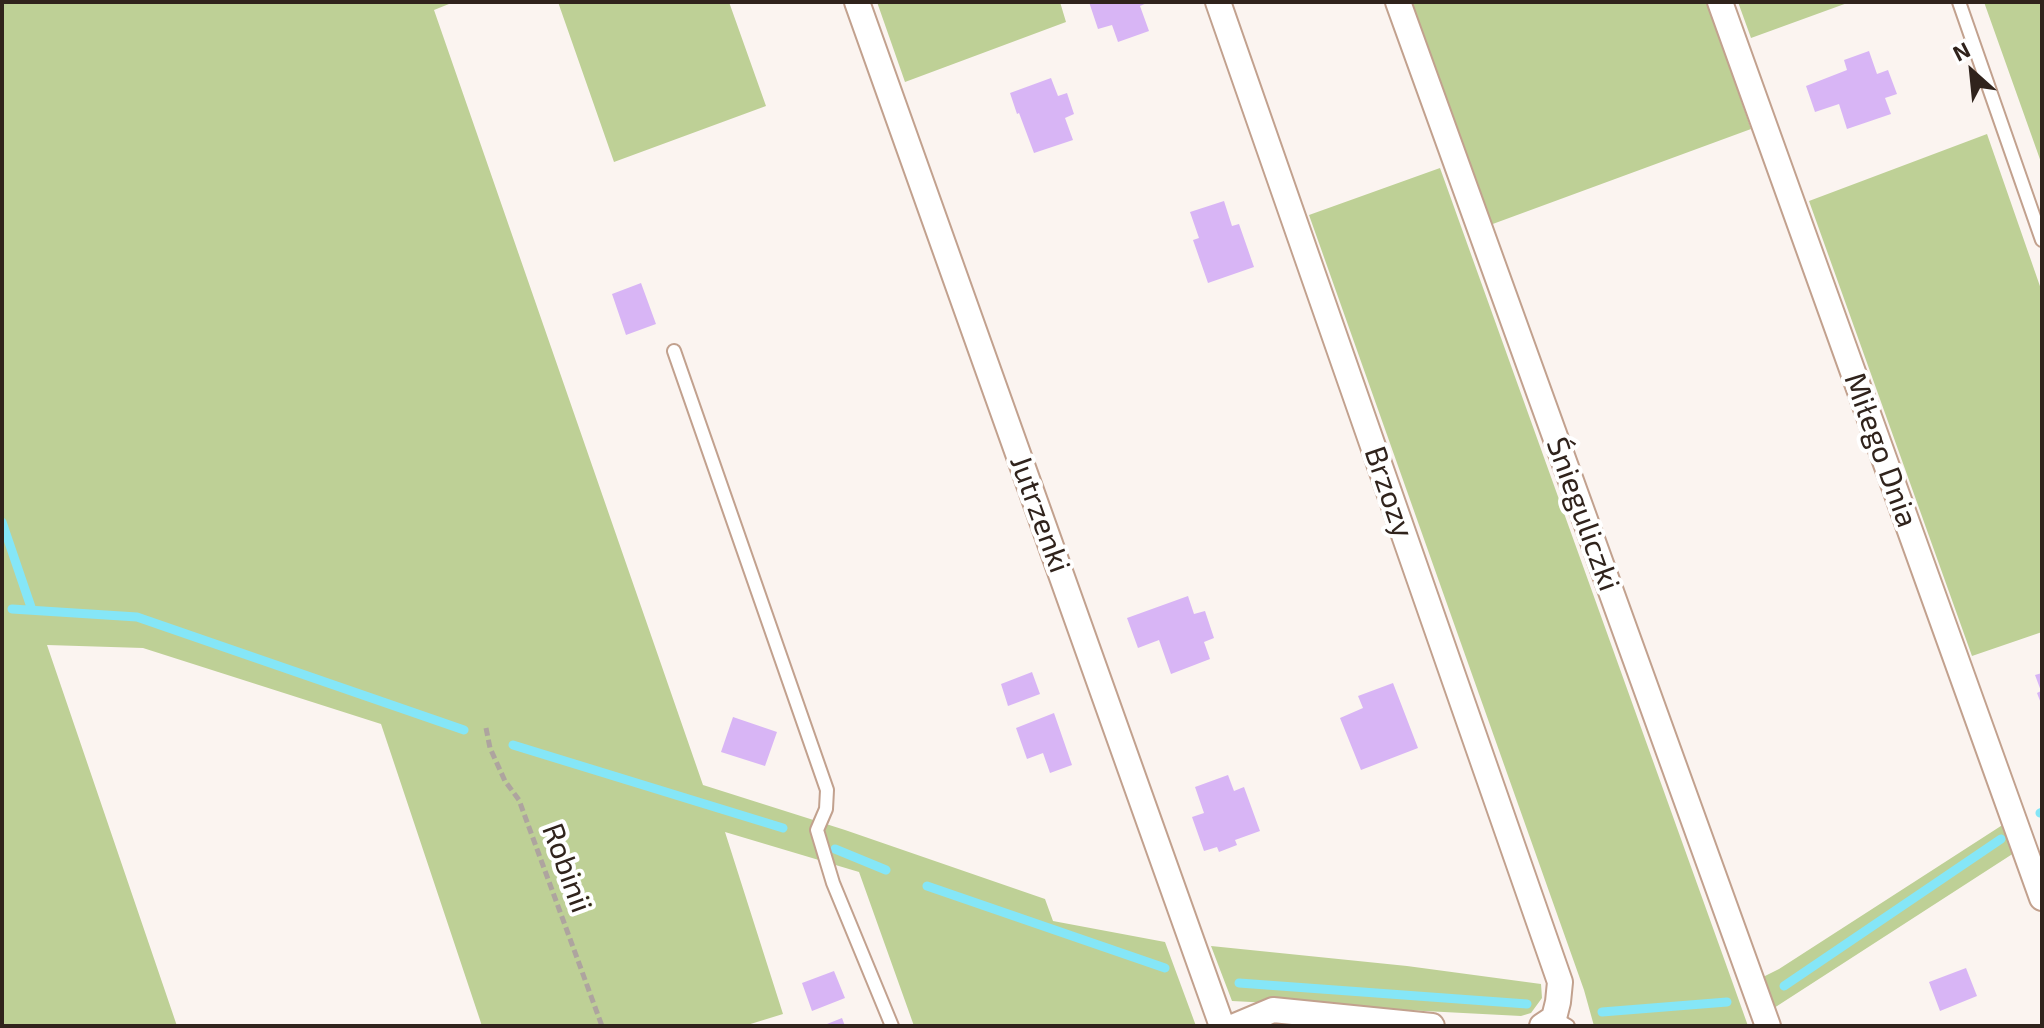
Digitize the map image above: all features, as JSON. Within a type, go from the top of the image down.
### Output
[{"type":"street","name":"Jutrzenki","points":[[857,2],[1222,1026]]},
{"type":"street","name":"Brzozy","points":[[1218,2],[1560,982],[1555,1023]]},
{"type":"street","name":"Śnieguliczki","points":[[1398,2],[1768,1026]]},
{"type":"street","name":"Miłego Dnia","points":[[1720,2],[2042,898]]},
{"type":"street","points":[[1235,1026],[1273,1010],[1432,1026]]},
{"type":"lane","points":[[1959,2],[2042,240]]},
{"type":"lane","points":[[674,351],[827,790],[826,809],[817,830],[833,883],[892,1026]]},
{"type":"path","name":"Robinii","points":[[486,728],[490,748],[505,781],[519,800],[602,1026]]},
{"type":"green space","points":[[2,2],[454,2],[434,10],[703,785],[1045,899],[1053,921],[1165,942],[1196,1026],[914,1026],[859,872],[725,832],[783,1014],[744,1026],[482,1026],[381,724],[143,648],[47,645],[177,1026],[2,1026]]},
{"type":"green space","points":[[558,2],[729,2],[766,106],[614,162]]},
{"type":"green space","points":[[877,2],[1060,2],[1066,22],[905,82]]},
{"type":"green space","points":[[1411,2],[1707,2],[1751,129],[1490,225]]},
{"type":"green space","points":[[1738,2],[1850,2],[1751,38]]},
{"type":"green space","points":[[1984,2],[2042,2],[2042,165]]},
{"type":"green space","points":[[1987,134],[2042,292],[2042,632],[1972,656],[1809,201]]},
{"type":"green space","points":[[1440,168],[1748,1026],[1594,1026],[1584,990],[1309,215]]},
{"type":"green space","points":[[2004,824],[2014,853],[1774,1008],[1761,978]]},
{"type":"green space","points":[[1211,946],[1407,966],[1541,984],[1542,998],[1531,1013],[1521,1016],[1232,1001]]},
{"type":"building","points":[[1089,2],[1149,2],[1140,6],[1149,31],[1118,42],[1112,25],[1098,29]]},
{"type":"building","points":[[1869,51],[1877,74],[1888,70],[1897,94],[1885,98],[1891,114],[1847,129],[1839,104],[1815,112],[1806,86],[1847,70],[1844,60]]},
{"type":"building","points":[[1051,78],[1058,96],[1067,93],[1074,114],[1065,118],[1073,140],[1034,153],[1010,93]]},
{"type":"building","points":[[1224,201],[1232,226],[1239,224],[1254,267],[1208,283],[1193,240],[1199,238],[1190,212]]},
{"type":"building","points":[[641,283],[656,324],[626,335],[612,294]]},
{"type":"building","points":[[1188,596],[1194,614],[1205,611],[1214,638],[1204,642],[1210,659],[1171,674],[1159,640],[1138,648],[1127,618]]},
{"type":"building","points":[[1032,672],[1040,694],[1008,706],[1001,684]]},
{"type":"building","points":[[2042,673],[2042,706],[2035,675]]},
{"type":"building","points":[[1393,683],[1418,748],[1361,770],[1340,718],[1363,708],[1358,696]]},
{"type":"building","points":[[1054,713],[1072,765],[1050,773],[1043,753],[1027,759],[1016,728]]},
{"type":"building","points":[[733,717],[777,732],[765,766],[721,752]]},
{"type":"building","points":[[1228,775],[1234,791],[1244,787],[1260,831],[1235,840],[1237,845],[1219,852],[1217,847],[1204,851],[1192,817],[1204,813],[1195,787]]},
{"type":"building","points":[[1966,968],[1977,996],[1940,1011],[1929,982]]},
{"type":"building","points":[[834,971],[845,998],[812,1011],[802,983]]},
{"type":"building","points":[[842,1018],[845,1026],[822,1026]]},
{"type":"waterway","points":[[2,522],[32,610]]},
{"type":"waterway","points":[[12,609],[137,617],[464,730]]},
{"type":"waterway","points":[[513,745],[783,828]]},
{"type":"waterway","points":[[1784,986],[2001,839]]},
{"type":"waterway","points":[[835,849],[886,870]]},
{"type":"waterway","points":[[927,886],[1165,968]]},
{"type":"waterway","points":[[1239,983],[1527,1004]]},
{"type":"waterway","points":[[1602,1012],[1727,1002]]}]
